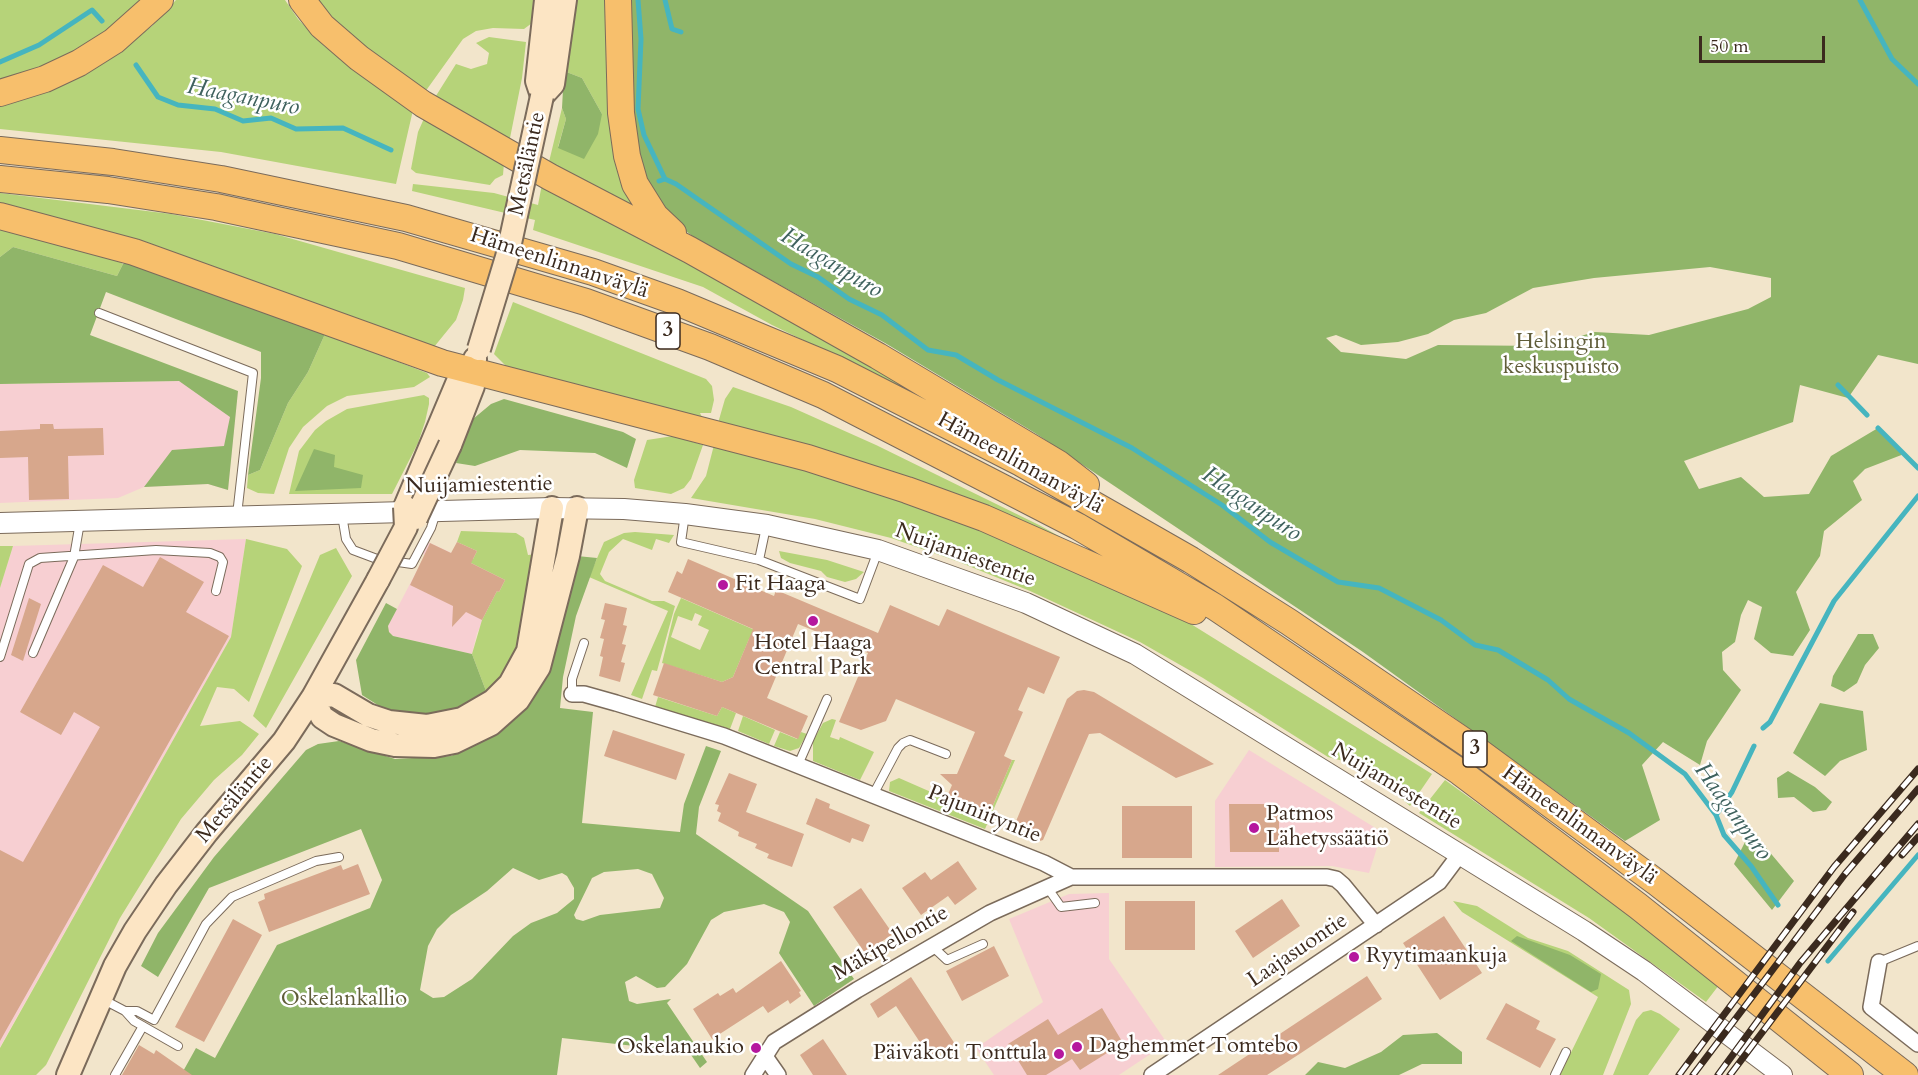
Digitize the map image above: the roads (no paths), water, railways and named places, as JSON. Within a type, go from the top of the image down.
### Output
[{"type":"highway","points":[[0,93],[45,79],[79,63],[114,41],[160,0]]},
{"type":"highway","points":[[302,0],[322,26],[359,58],[423,104],[550,177],[690,250],[878,356],[1059,464],[1147,535]]},
{"type":"highway","points":[[618,0],[621,113],[627,156],[635,184],[654,216],[690,250]]},
{"type":"highway","name":"Hämeenlinnanväylä","points":[[0,150],[113,162],[221,179],[357,206],[593,272],[688,306],[837,369],[1011,458],[1147,535],[1289,622],[1474,748],[1656,882],[1905,1075]]},
{"type":"highway","name":"Hämeenlinnanväylä","points":[[0,179],[108,190],[216,207],[335,231],[463,264],[666,330],[823,395],[928,447],[1077,526],[1206,602],[1460,772],[1638,906],[1850,1075]]},
{"type":"highway","points":[[0,216],[134,252],[442,363],[475,360],[808,458],[907,490],[984,518],[1275,648]]},
{"type":"main road","name":"Metsäläntie","points":[[542,96],[537,81],[546,0]]},
{"type":"main road","name":"Metsäläntie","points":[[68,1075],[100,998],[135,931],[166,885],[207,832],[259,774],[313,697],[406,527],[405,507],[473,386],[475,360],[507,257],[542,96],[553,84],[565,0]]},
{"type":"main road","points":[[552,508],[528,651],[510,684],[493,701],[462,719],[426,726],[389,722],[368,715],[334,695],[313,697],[322,717],[334,725],[371,740],[417,747],[444,744],[472,735],[491,724],[518,700],[539,667],[560,588],[577,508]]},
{"type":"street","name":"Nuijamiestentie","points":[[0,523],[577,508],[685,514],[767,525],[878,550],[1026,603],[1135,654],[1460,854],[1644,971],[1782,1075]]},
{"type":"street","name":"Pajuniityntie","points":[[572,694],[584,694],[675,720],[798,765],[1044,863],[1071,877],[1327,877],[1336,879],[1343,885],[1376,925]]},
{"type":"street","name":"Laajasuontie","points":[[1152,1075],[1169,1070],[1439,882],[1460,854]]},
{"type":"street","name":"Mäkipellontie","points":[[753,1075],[764,1055],[777,1040],[856,990],[990,913],[1071,877]]},
{"type":"street","points":[[1880,962],[1871,1007],[1918,1044]]},
{"type":"street","points":[[764,1055],[778,1075]]},
{"type":"lane","points":[[99,313],[253,373],[237,516]]},
{"type":"lane","points":[[342,513],[346,539],[353,550],[377,559],[416,565],[436,512]]},
{"type":"lane","points":[[685,514],[681,542],[759,560],[860,599],[878,550]]},
{"type":"lane","points":[[33,652],[74,557],[80,521]]},
{"type":"lane","points":[[759,560],[767,525]]},
{"type":"lane","points":[[0,657],[29,564],[40,558],[156,550],[210,553],[220,557],[223,562],[216,591]]},
{"type":"lane","points":[[572,694],[572,679],[584,643]]},
{"type":"lane","points":[[798,765],[826,699]]},
{"type":"lane","points":[[873,795],[903,743],[910,740],[946,754]]},
{"type":"lane","points":[[125,1011],[137,1011],[154,1020],[206,924],[232,897],[316,861],[339,857]]},
{"type":"lane","points":[[1047,887],[1061,907],[1095,903]]},
{"type":"lane","points":[[932,946],[947,960],[983,944]]},
{"type":"lane","points":[[1880,962],[1918,946]]},
{"type":"lane","points":[[100,998],[125,1011],[143,1026],[178,1046]]},
{"type":"lane","points":[[115,1075],[143,1026]]},
{"type":"lane","points":[[1555,1075],[1566,1052]]},
{"type":"waterway","points":[[638,0],[641,39],[638,109],[644,135],[665,179]]},
{"type":"waterway","points":[[665,0],[672,29],[681,32]]},
{"type":"waterway","points":[[1860,0],[1892,59],[1918,84]]},
{"type":"waterway","name":"Haaganpuro","points":[[0,62],[39,45],[92,10],[102,21]]},
{"type":"waterway","name":"Haaganpuro","points":[[136,65],[158,97],[178,105],[215,109],[243,121],[271,118],[296,129],[343,128],[391,150]]},
{"type":"waterway","name":"Haaganpuro","points":[[659,181],[665,179],[676,184],[791,264],[818,277],[849,299],[882,315],[928,350],[956,355],[998,380],[1132,448],[1222,505],[1270,542],[1338,582],[1379,588],[1441,620],[1475,645],[1498,650],[1548,680],[1569,699],[1629,733],[1685,774],[1716,815],[1724,835],[1751,866],[1778,905]]},
{"type":"waterway","points":[[1838,385],[1867,415]]},
{"type":"waterway","points":[[1878,428],[1918,468]]},
{"type":"waterway","points":[[1763,728],[1770,722],[1834,601],[1918,496]]},
{"type":"waterway","points":[[1716,815],[1732,792],[1754,746]]},
{"type":"waterway","points":[[1828,961],[1918,855]]},
{"type":"railway","points":[[1679,1075],[1834,867],[1918,769]]},
{"type":"railway","points":[[1693,1075],[1845,874],[1918,789]]},
{"type":"railway","points":[[1718,1075],[1800,963],[1918,824]]},
{"type":"railway","points":[[1902,855],[1918,837]]},
{"type":"railway","points":[[1730,1075],[1853,912]]},
{"type":"place","name":"Fit Haaga","points":[[723,585]]},
{"type":"place","name":"Hotel Haaga Central Park","points":[[813,621]]},
{"type":"place","name":"Patmos Lähetyssäätiö","points":[[1254,828]]},
{"type":"place","name":"Ryytimaankuja","points":[[1354,957]]},
{"type":"place","name":"Daghemmet Tomtebo","points":[[1077,1047]]},
{"type":"place","name":"Oskelanaukio","points":[[756,1048]]},
{"type":"place","name":"Päiväkoti Tonttula","points":[[1059,1054]]},
{"type":"park label","name":"Helsingin keskuspuisto","points":[[1561,356]]},
{"type":"park label","name":"Oskelankallio","points":[[344,1000]]}]
